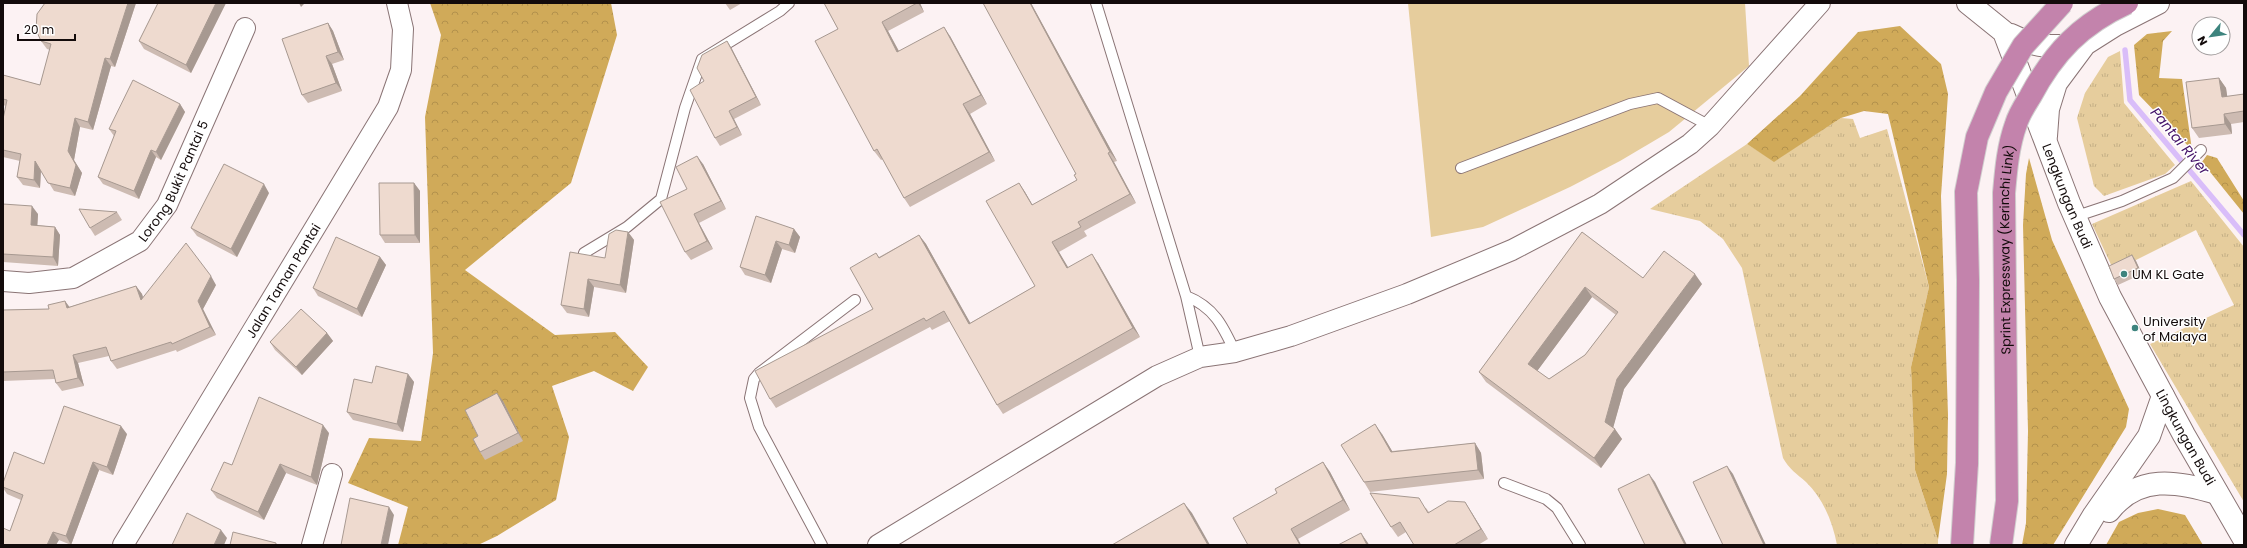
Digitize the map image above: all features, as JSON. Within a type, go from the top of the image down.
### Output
[{"type":"highway","points":[[1962,545],[1967,455],[1968,280],[1966,192],[1977,137],[1996,92],[2023,46],[2062,3]]},
{"type":"highway","name":"Sprint Expressway (Kerinchi Link)","points":[[2001,545],[2007,501],[2004,201],[2007,159],[2016,123],[2042,74],[2058,52],[2081,30],[2127,3]]},
{"type":"street","name":"Jalan Taman Pantai","points":[[123,545],[388,106],[401,70],[403,29],[397,3]]},
{"type":"street","points":[[878,545],[1156,376],[1200,357],[1235,352],[1290,336],[1400,297],[1512,250],[1600,204],[1690,144],[1710,126],[1820,3]]},
{"type":"street","points":[[1968,3],[2004,32],[2030,44],[2054,46],[2085,44]]},
{"type":"street","points":[[2045,141],[2048,109],[2056,83],[2085,44],[2115,24],[2157,3]]},
{"type":"street","name":"Lorong Bukit Pantai 5","points":[[3,281],[29,283],[74,278],[140,242],[167,205],[245,28]]},
{"type":"street","name":"Lengkungan Budi","points":[[2004,32],[2074,217],[2110,297],[2163,396]]},
{"type":"street","name":"Lingkungan Budi","points":[[2163,396],[2244,539]]},
{"type":"street","name":"Lingkungan Budi","points":[[2076,545],[2094,515],[2149,436],[2163,396]]},
{"type":"street","points":[[312,545],[332,474]]},
{"type":"street","name":"Lingkungan Budi","points":[[2091,545],[2104,518],[2117,501],[2131,490],[2146,485],[2166,483],[2194,486],[2222,502]]},
{"type":"lane","points":[[584,253],[627,227],[661,199],[685,108],[702,59],[780,11],[789,3]]},
{"type":"lane","points":[[1096,3],[1186,296],[1200,357]]},
{"type":"lane","points":[[1461,168],[1630,104],[1658,98],[1710,126]]},
{"type":"lane","points":[[2074,217],[2122,201],[2173,178],[2201,150]]},
{"type":"lane","points":[[1186,296],[1202,303],[1223,326],[1235,352]]},
{"type":"lane","points":[[822,545],[759,427],[750,398],[754,379],[759,373],[855,300]]},
{"type":"lane","points":[[1504,483],[1546,499],[1557,508],[1580,545]]},
{"type":"green space","points":[[430,3],[611,3],[617,35],[571,183],[465,270],[555,335],[615,332],[648,367],[633,391],[594,371],[552,386],[569,437],[556,500],[497,536],[478,545],[398,545],[408,507],[348,483],[369,438],[421,441],[433,353],[425,117],[441,35]]},
{"type":"green space","points":[[1408,3],[1745,3],[1749,66],[1669,132],[1620,161],[1570,187],[1483,227],[1431,237]]},
{"type":"green space","points":[[1900,26],[1941,64],[1948,94],[1941,196],[1948,415],[1947,474],[1938,540],[1915,470],[1911,367],[1929,287],[1888,114],[1864,111],[1841,118],[1774,162],[1747,144],[1800,96],[1858,32]]},
{"type":"green space","points":[[2172,31],[2163,41],[2159,78],[2182,79],[2192,150],[2139,95],[2134,45],[2147,34]]},
{"type":"green space","points":[[2120,51],[2124,103],[2175,165],[2165,174],[2104,196],[2094,186],[2077,118],[2085,93],[2108,57]]},
{"type":"green space","points":[[1841,118],[1853,119],[1860,138],[1887,129],[1929,287],[1911,367],[1915,470],[1938,540],[1938,545],[1837,545],[1833,528],[1822,503],[1812,488],[1785,462],[1783,458],[1742,268],[1723,239],[1700,221],[1650,209],[1747,144],[1774,161]]},
{"type":"green space","points":[[2207,155],[2217,158],[2244,201],[2244,214],[2202,162]]},
{"type":"green space","points":[[2029,158],[2052,240],[2129,409],[2126,427],[2053,545],[2022,545],[2026,523],[2028,431],[2023,225],[2026,174]]},
{"type":"green space","points":[[2191,181],[2244,247],[2244,502],[2150,344],[2234,305],[2196,230],[2114,271],[2092,224]]},
{"type":"green space","points":[[2158,509],[2185,515],[2203,545],[2106,545],[2119,522],[2138,513]]},
{"type":"building","points":[[45,3],[128,3],[110,59],[105,58],[88,122],[75,118],[68,151],[76,165],[70,188],[48,183],[35,161],[34,180],[17,177],[21,154],[3,150],[3,119],[7,100],[3,99],[3,75],[40,85],[51,44],[41,41],[36,30],[37,14]]},
{"type":"building","points":[[158,3],[216,3],[186,65],[139,41]]},
{"type":"building","points":[[824,3],[917,3],[882,22],[897,52],[944,27],[981,95],[963,104],[989,152],[904,198],[877,149],[874,151],[815,41],[838,29]]},
{"type":"building","points":[[983,3],[1030,3],[1110,152],[1108,153],[1130,194],[1078,222],[1081,227],[1052,242],[1067,268],[1092,254],[1133,328],[997,405],[944,311],[926,321],[924,318],[770,399],[755,371],[873,309],[850,268],[876,253],[879,258],[919,235],[969,324],[1035,286],[986,201],[1019,183],[1032,205],[1077,180],[1074,175],[1076,174]]},
{"type":"building","points":[[328,23],[338,52],[326,56],[336,83],[302,95],[282,39]]},
{"type":"building","points":[[727,41],[756,97],[729,111],[737,127],[715,138],[690,90],[704,81],[697,68],[702,55]]},
{"type":"building","points":[[2219,78],[2222,97],[2244,94],[2244,111],[2224,114],[2225,124],[2192,128],[2186,82]]},
{"type":"building","points":[[133,80],[180,104],[156,152],[151,150],[134,191],[98,177],[116,131],[109,129]]},
{"type":"building","points":[[697,156],[721,201],[694,214],[707,241],[685,252],[660,202],[687,189],[676,167]]},
{"type":"building","points":[[224,164],[264,184],[231,249],[191,228]]},
{"type":"building","points":[[379,183],[414,183],[415,235],[380,235]]},
{"type":"building","points":[[3,204],[32,206],[31,225],[55,227],[53,257],[3,254]]},
{"type":"building","points":[[79,209],[117,212],[90,228]]},
{"type":"building","points":[[756,216],[794,229],[789,245],[776,241],[765,275],[740,267]]},
{"type":"building","points":[[616,230],[628,232],[620,285],[588,279],[584,309],[561,305],[570,252],[605,258],[609,234]]},
{"type":"building","points":[[1582,232],[1643,278],[1664,251],[1695,274],[1617,379],[1605,422],[1615,429],[1594,458],[1479,372]],"holes":[[[1585,287],[1618,312],[1585,355],[1549,379],[1528,364]]]},
{"type":"building","points":[[336,237],[380,257],[357,309],[313,288]]},
{"type":"building","points":[[186,243],[211,276],[198,301],[210,327],[172,344],[171,342],[111,361],[106,347],[73,355],[78,378],[56,383],[53,370],[3,372],[3,310],[49,309],[48,305],[65,301],[67,308],[136,286],[141,300]]},
{"type":"building","points":[[2132,255],[2138,268],[2114,279],[2109,266]]},
{"type":"building","points":[[301,309],[327,333],[296,367],[270,342]]},
{"type":"building","points":[[376,366],[408,374],[397,424],[347,412],[354,379],[372,383]]},
{"type":"building","points":[[497,393],[518,433],[480,452],[473,439],[478,436],[465,410]]},
{"type":"building","points":[[259,397],[323,425],[311,477],[280,464],[258,512],[211,490],[224,462],[232,465]]},
{"type":"building","points":[[64,406],[121,426],[107,467],[93,462],[66,536],[53,532],[47,545],[3,545],[3,528],[10,531],[23,495],[3,487],[14,452],[44,464]]},
{"type":"building","points":[[1375,424],[1391,452],[1475,443],[1478,470],[1364,482],[1341,445]]},
{"type":"building","points":[[1323,462],[1343,500],[1291,529],[1300,545],[1248,545],[1233,518],[1277,493],[1275,489]]},
{"type":"building","points":[[1727,466],[1764,545],[1723,545],[1693,482]]},
{"type":"building","points":[[1649,474],[1685,545],[1645,545],[1618,489]]},
{"type":"building","points":[[1370,493],[1419,498],[1428,513],[1448,501],[1465,502],[1481,529],[1454,545],[1414,545],[1400,522],[1391,527]]},
{"type":"building","points":[[350,498],[389,507],[381,545],[341,545]]},
{"type":"building","points":[[1184,503],[1208,545],[1112,545]]},
{"type":"building","points":[[187,513],[221,530],[214,545],[172,545]]},
{"type":"building","points":[[233,532],[276,543],[276,545],[230,545]]},
{"type":"building","points":[[1361,533],[1367,545],[1338,545]]},
{"type":"waterway","name":"Pantai River","points":[[2125,50],[2130,100],[2244,235]]},
{"type":"place","name":"UM KL Gate","points":[[2124,274]]},
{"type":"place","name":"University of Malaya","points":[[2135,328]]}]
